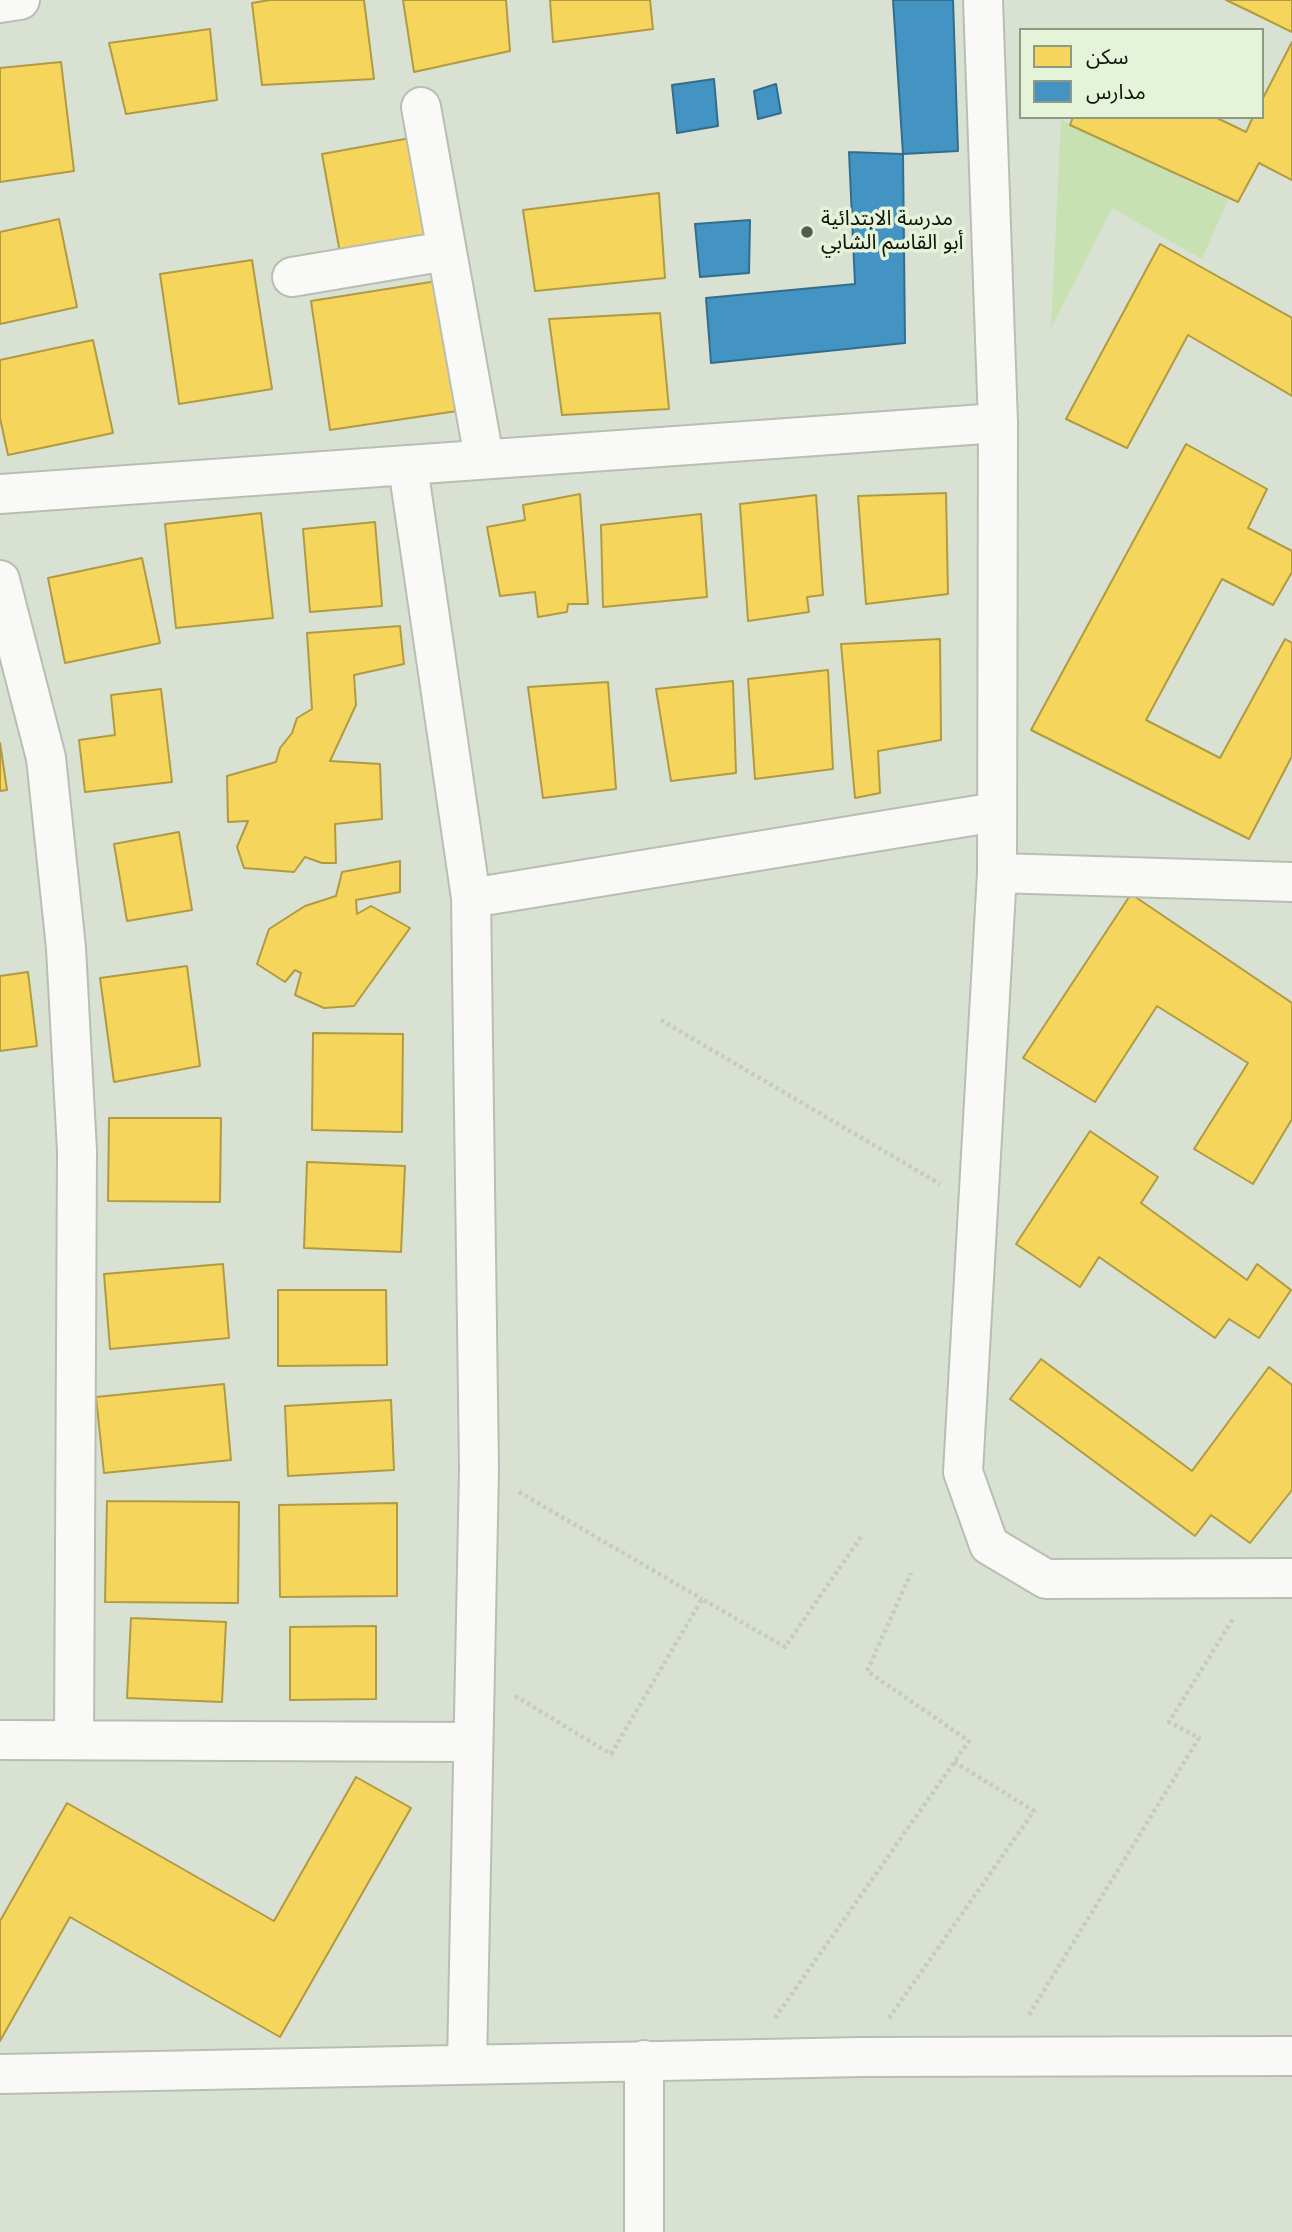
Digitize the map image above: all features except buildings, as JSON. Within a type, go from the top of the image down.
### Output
[{"type":"street","points":[[0,3],[20,0]]},
{"type":"street","points":[[983,0],[998,423],[997,873],[963,1472],[989,1545],[1046,1579],[1275,1578]]},
{"type":"street","points":[[421,107],[484,458]]},
{"type":"street","points":[[292,276],[446,251]]},
{"type":"street","points":[[0,494],[998,423]]},
{"type":"street","points":[[408,467],[471,898],[479,1469],[467,2064]]},
{"type":"street","points":[[0,580],[46,758],[66,948],[77,1152],[74,1740]]},
{"type":"street","points":[[471,898],[996,812]]},
{"type":"street","points":[[997,873],[1292,882]]},
{"type":"street","points":[[0,1740],[473,1742]]},
{"type":"street","points":[[0,2074],[747,2058],[1292,2056]]},
{"type":"street","points":[[644,2060],[644,2232]]},
{"type":"path","points":[[661,1020],[977,1205]]},
{"type":"path","points":[[479,1469],[785,1647],[861,1537]]},
{"type":"path","points":[[747,2058],[969,1741],[867,1671],[911,1573]]},
{"type":"path","points":[[1004,2055],[1199,1738],[1169,1722],[1275,1578]]},
{"type":"path","points":[[475,1672],[611,1754],[702,1599]]},
{"type":"path","points":[[862,2057],[1034,1811],[954,1762]]},
{"type":"green space","points":[[1061,120],[1228,200],[1202,259],[1112,208],[1051,328]]},
{"type":"place","name":"مدرسة الابتدائية أبو القاسم الشابي","points":[[807,232]]}]
